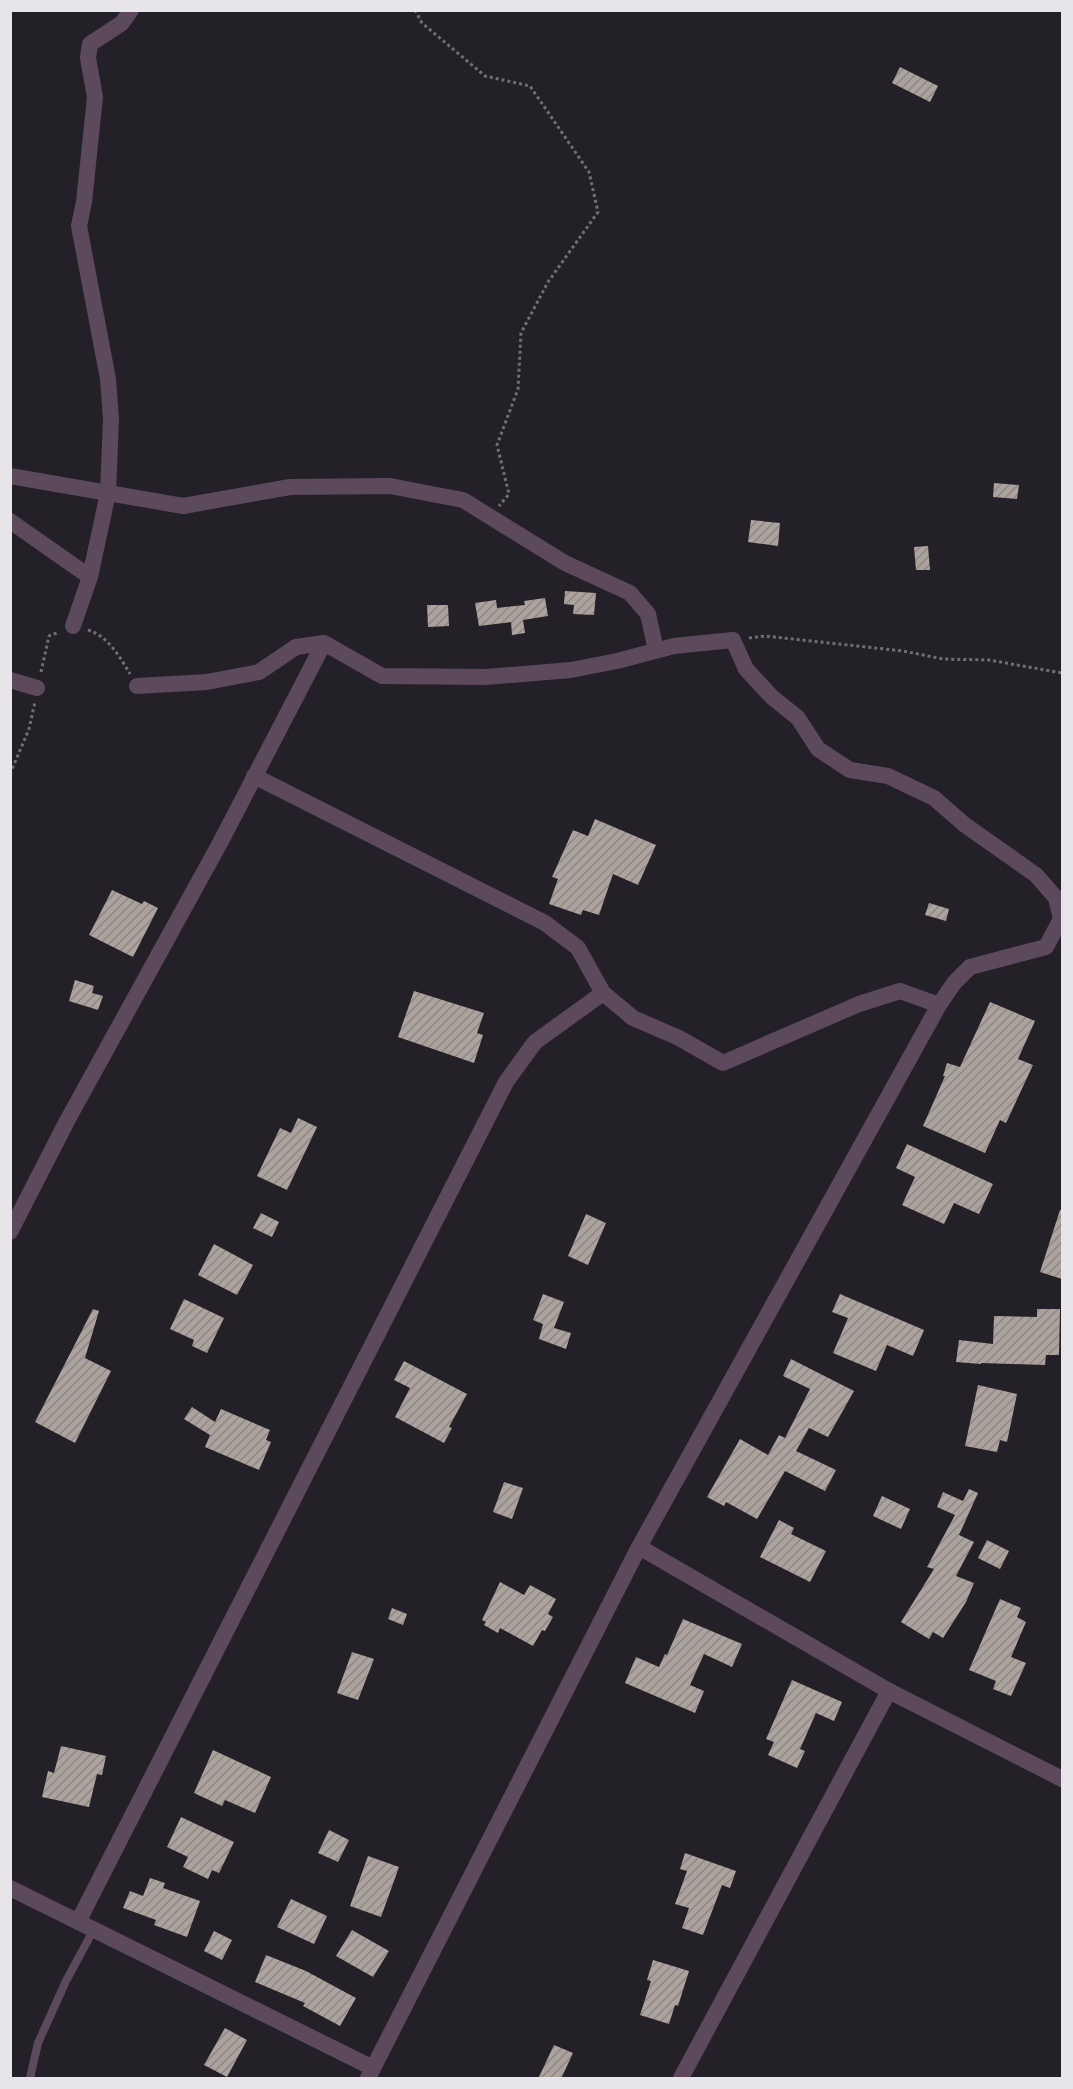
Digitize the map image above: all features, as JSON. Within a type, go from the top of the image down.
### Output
[{"type":"street","points":[[73,626],[90,577],[108,493],[111,419],[108,379],[79,226],[84,202],[95,98],[88,57],[90,44],[122,22],[131,10]]},
{"type":"street","points":[[10,476],[183,506],[290,487],[390,486],[463,500],[565,563],[630,593],[648,614],[656,650]]},
{"type":"street","points":[[10,521],[90,577]]},
{"type":"street","points":[[10,1888],[94,1929],[371,2073],[639,1547],[939,1005],[954,983],[970,967],[1046,947],[1062,918],[1056,898],[1036,875],[965,825],[934,798],[888,776],[850,770],[818,749],[798,718],[772,697],[746,669],[736,652],[733,640],[697,642],[571,670],[519,676],[382,676],[324,643],[296,647],[259,672],[207,682],[137,686]]},
{"type":"street","points":[[10,1232],[67,1121],[220,843],[324,643]]},
{"type":"street","points":[[10,680],[38,688]]},
{"type":"street","points":[[254,776],[545,923],[578,948],[603,993],[633,1018],[679,1038],[723,1063],[859,1004],[900,991],[939,1005]]},
{"type":"street","points":[[78,1922],[506,1082],[535,1042],[603,993]]},
{"type":"street","points":[[639,1547],[889,1691],[1062,1779]]},
{"type":"street","points":[[681,2079],[889,1691]]},
{"type":"lane","points":[[30,2079],[38,2043],[66,1981],[94,1929]]},
{"type":"path","points":[[415,10],[422,23],[485,76],[530,86],[589,172],[598,212],[548,282],[521,333],[518,389],[497,445],[509,494],[490,516]]},
{"type":"path","points":[[10,774],[30,729],[50,636],[73,626],[95,632],[118,652],[137,686]]},
{"type":"path","points":[[733,640],[765,636],[903,651],[943,659],[989,660],[1062,674]]},
{"type":"building","points":[[900,67],[938,86],[930,102],[892,83]]},
{"type":"building","points":[[994,483],[1019,485],[1017,499],[993,497]]},
{"type":"building","points":[[751,520],[780,523],[778,546],[748,542]]},
{"type":"building","points":[[928,546],[930,570],[916,570],[914,547]]},
{"type":"building","points":[[565,591],[596,593],[594,615],[573,614],[574,605],[564,604]]},
{"type":"building","points":[[545,598],[548,616],[523,620],[525,633],[512,635],[511,622],[479,626],[475,603],[496,600],[497,608],[525,605],[524,601]]},
{"type":"building","points":[[427,605],[448,605],[449,626],[428,627]]},
{"type":"building","points":[[595,819],[656,845],[638,885],[613,874],[599,915],[583,910],[581,915],[549,904],[558,879],[552,877],[573,830],[588,836]]},
{"type":"building","points":[[112,890],[142,904],[144,901],[158,908],[133,957],[89,935]]},
{"type":"building","points":[[929,903],[949,909],[946,921],[925,915]]},
{"type":"building","points":[[75,980],[94,986],[92,993],[103,996],[98,1010],[69,1001]]},
{"type":"building","points":[[414,991],[484,1013],[477,1033],[483,1035],[474,1063],[398,1037]]},
{"type":"building","points":[[990,1002],[1035,1021],[1018,1059],[1033,1065],[1006,1123],[1000,1120],[985,1153],[923,1126],[945,1076],[943,1076],[947,1063],[960,1067]]},
{"type":"building","points":[[298,1118],[317,1127],[287,1190],[257,1176],[280,1128],[291,1133]]},
{"type":"building","points":[[907,1144],[993,1184],[979,1214],[954,1203],[944,1224],[902,1205],[915,1177],[896,1168]]},
{"type":"building","points":[[1060,1210],[1062,1210],[1062,1279],[1040,1272]]},
{"type":"building","points":[[261,1213],[279,1222],[272,1237],[253,1228]]},
{"type":"building","points":[[586,1214],[606,1223],[588,1265],[568,1256]]},
{"type":"building","points":[[214,1244],[253,1265],[237,1295],[198,1275]]},
{"type":"building","points":[[543,1294],[564,1302],[554,1328],[571,1333],[566,1349],[539,1339],[543,1324],[533,1320]]},
{"type":"building","points":[[840,1294],[924,1330],[913,1356],[887,1345],[876,1371],[833,1353],[848,1318],[832,1312]]},
{"type":"building","points":[[184,1299],[224,1318],[207,1353],[192,1346],[194,1340],[170,1329]]},
{"type":"building","points":[[93,1309],[99,1311],[85,1358],[111,1371],[75,1443],[35,1422]]},
{"type":"building","points":[[1037,1309],[1060,1309],[1059,1355],[1046,1355],[1045,1365],[956,1362],[959,1340],[993,1344],[994,1316],[1037,1317]]},
{"type":"building","points":[[791,1359],[854,1391],[828,1437],[809,1428],[796,1451],[836,1470],[825,1491],[785,1471],[757,1519],[726,1502],[724,1506],[707,1497],[740,1439],[768,1455],[779,1435],[785,1438],[810,1389],[783,1376]]},
{"type":"building","points":[[404,1361],[467,1394],[449,1427],[452,1428],[444,1443],[395,1417],[410,1388],[394,1380]]},
{"type":"building","points":[[978,1385],[1017,1394],[1007,1442],[1000,1440],[997,1452],[965,1446]]},
{"type":"building","points":[[192,1407],[215,1422],[221,1409],[270,1430],[266,1440],[271,1442],[259,1470],[205,1447],[210,1435],[184,1419]]},
{"type":"building","points":[[504,1482],[523,1488],[512,1519],[493,1512]]},
{"type":"building","points":[[969,1489],[978,1493],[959,1535],[974,1542],[956,1576],[974,1583],[966,1602],[943,1638],[933,1632],[929,1639],[901,1622],[934,1569],[927,1567],[955,1515],[937,1507],[943,1492],[963,1501]]},
{"type":"building","points":[[882,1496],[910,1509],[901,1529],[873,1516]]},
{"type":"building","points":[[779,1520],[794,1528],[791,1534],[826,1551],[810,1582],[760,1557]]},
{"type":"building","points":[[987,1540],[1009,1551],[1000,1569],[978,1558]]},
{"type":"building","points":[[500,1582],[524,1595],[530,1585],[556,1599],[548,1614],[553,1617],[533,1646],[500,1628],[498,1633],[484,1625],[486,1622],[482,1620]]},
{"type":"building","points":[[1000,1599],[1021,1608],[1017,1617],[1026,1622],[1011,1657],[1026,1663],[1011,1696],[993,1689],[996,1681],[969,1670]]},
{"type":"building","points":[[392,1608],[407,1614],[403,1625],[388,1619]]},
{"type":"building","points":[[683,1619],[742,1644],[732,1667],[704,1654],[690,1685],[704,1691],[695,1713],[625,1683],[636,1657],[659,1667]]},
{"type":"building","points":[[352,1652],[374,1659],[358,1700],[337,1693]]},
{"type":"building","points":[[792,1680],[842,1702],[834,1721],[816,1713],[800,1749],[805,1751],[797,1768],[768,1755],[774,1742],[766,1739]]},
{"type":"building","points":[[61,1746],[106,1756],[102,1775],[97,1774],[89,1807],[42,1797],[48,1771],[54,1773]]},
{"type":"building","points":[[213,1750],[271,1777],[255,1813],[225,1800],[222,1806],[194,1793]]},
{"type":"building","points":[[181,1817],[234,1842],[219,1873],[212,1870],[208,1879],[183,1867],[188,1857],[167,1847]]},
{"type":"building","points":[[329,1830],[349,1840],[338,1862],[318,1853]]},
{"type":"building","points":[[685,1853],[736,1871],[730,1888],[722,1885],[703,1935],[682,1928],[689,1908],[675,1904],[687,1871],[680,1869]]},
{"type":"building","points":[[368,1856],[399,1867],[381,1917],[350,1906]]},
{"type":"building","points":[[150,1878],[165,1883],[163,1888],[200,1901],[187,1937],[154,1925],[156,1920],[123,1908],[130,1891],[143,1896]]},
{"type":"building","points":[[291,1899],[327,1916],[314,1944],[277,1927]]},
{"type":"building","points":[[352,1930],[389,1951],[373,1977],[336,1956]]},
{"type":"building","points":[[214,1931],[232,1940],[222,1960],[204,1951]]},
{"type":"building","points":[[266,1955],[306,1971],[356,1998],[340,2026],[303,2006],[305,2003],[255,1982]]},
{"type":"building","points":[[653,1960],[689,1971],[678,2006],[675,2005],[669,2024],[640,2015],[651,1981],[647,1980]]},
{"type":"building","points":[[225,2028],[247,2040],[227,2077],[204,2065]]},
{"type":"building","points":[[554,2045],[573,2053],[561,2079],[538,2079]]}]
